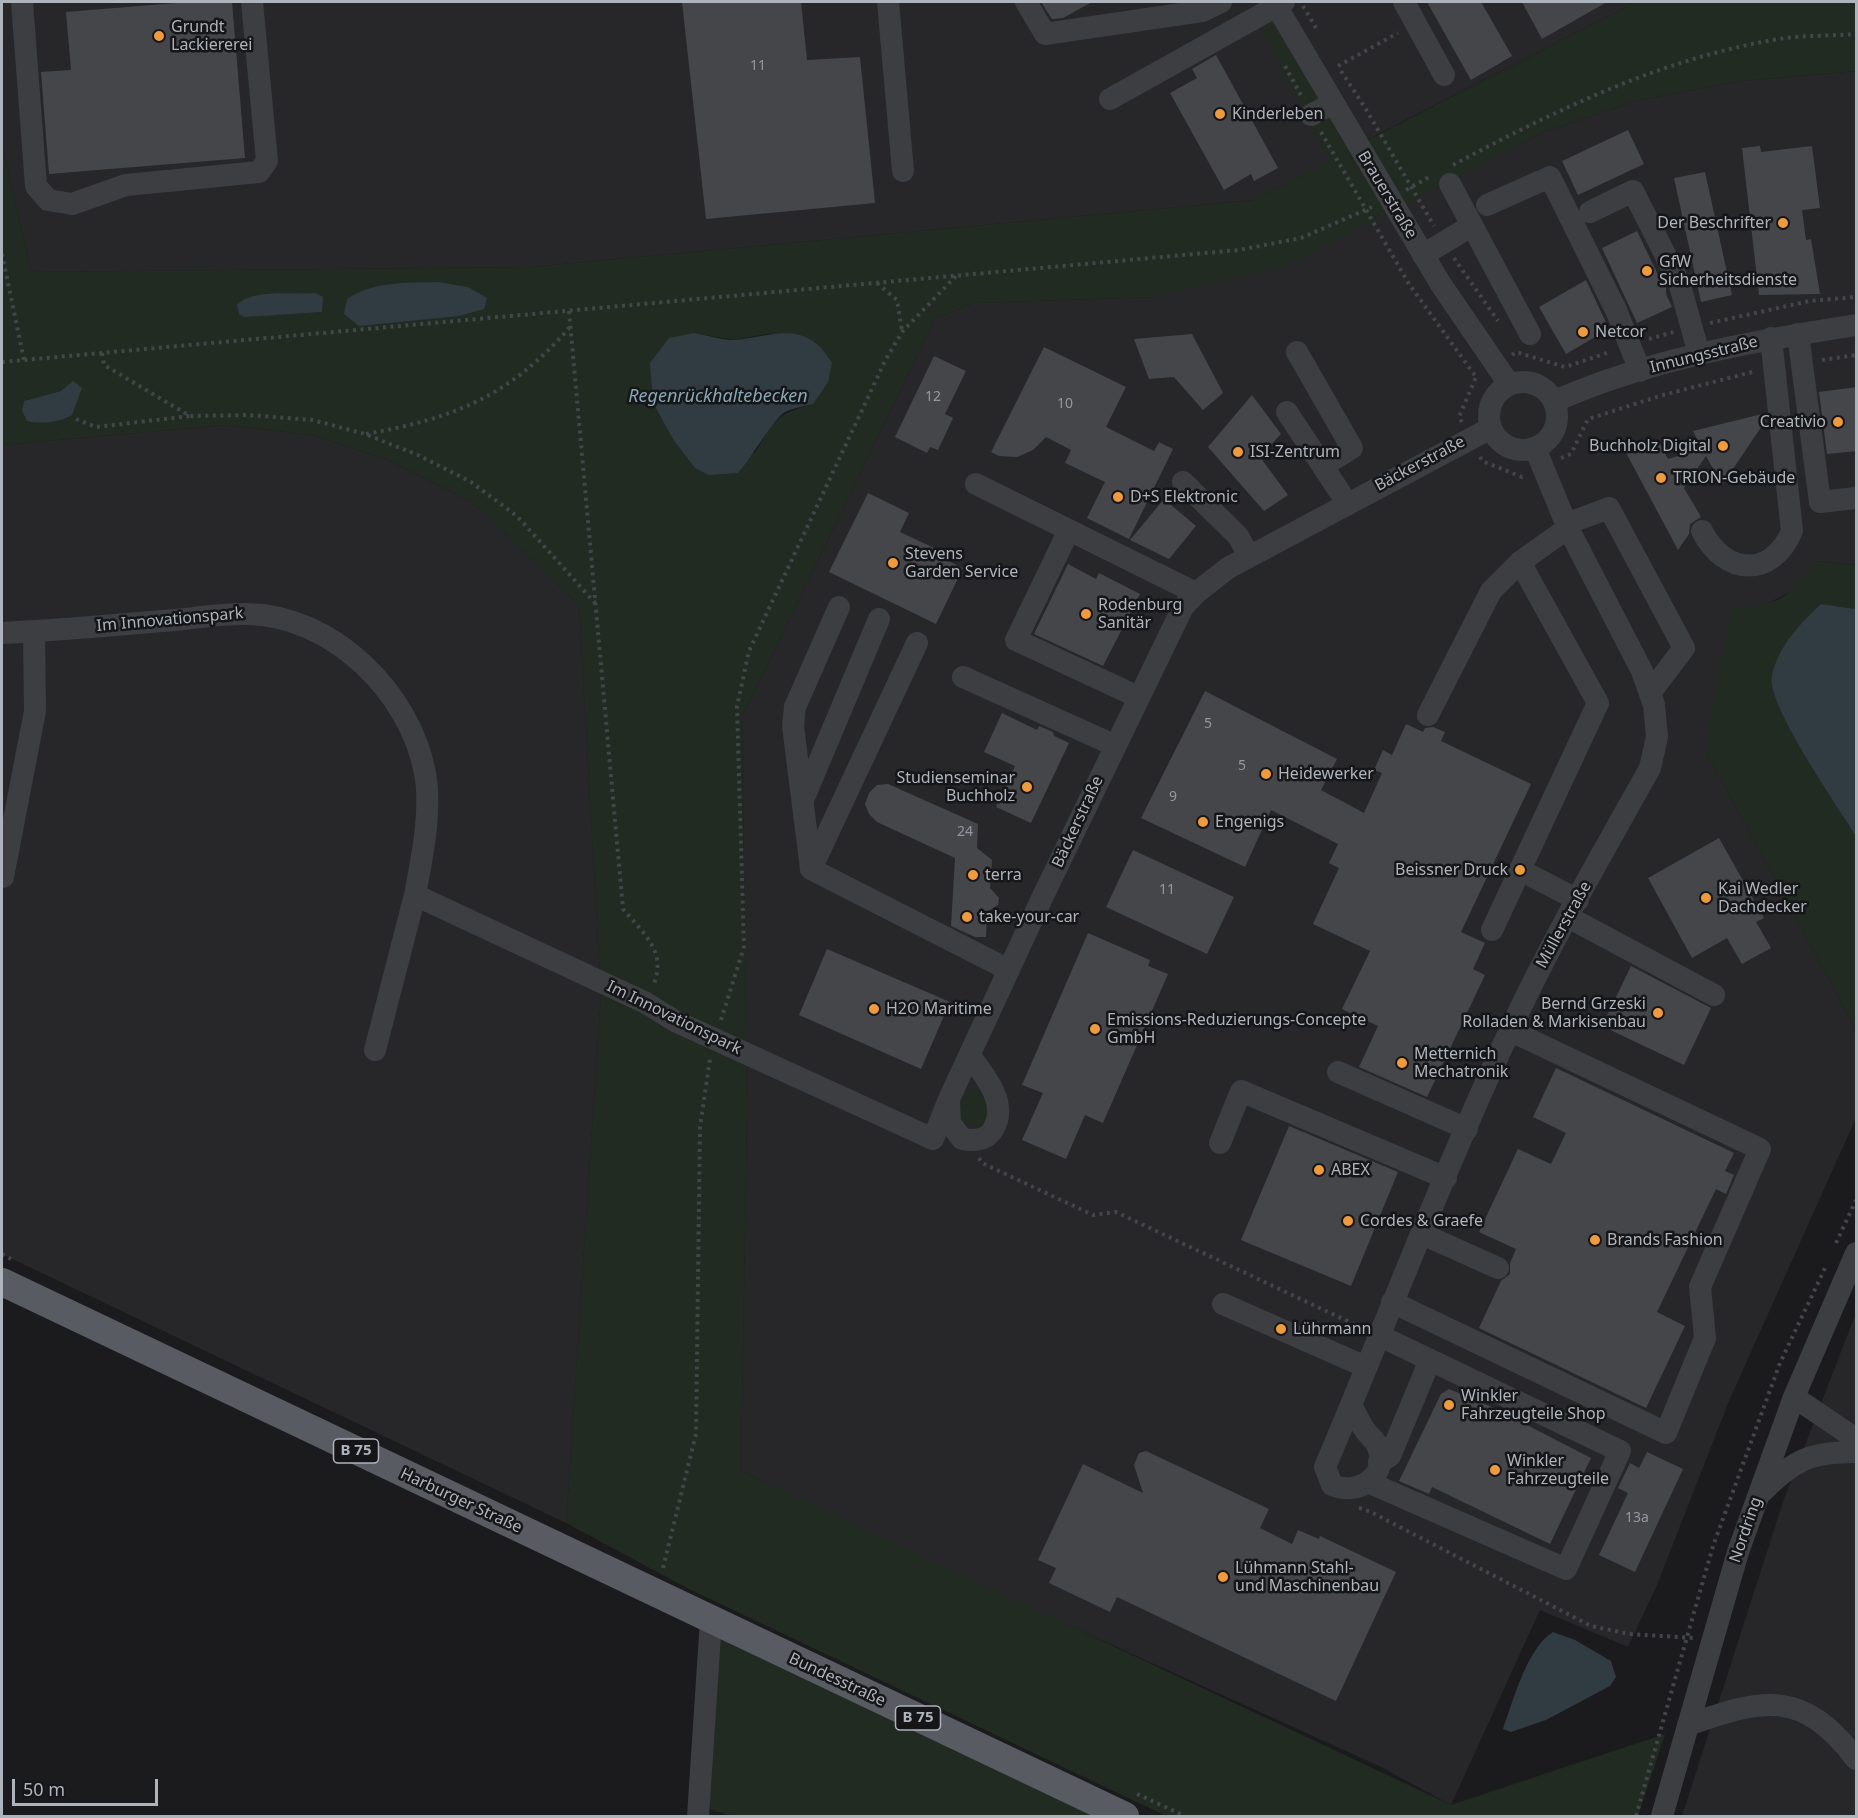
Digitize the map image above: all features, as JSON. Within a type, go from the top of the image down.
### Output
[{"type":"main road","name":"Harburger Straße","points":[[2,1282],[711,1620]]},
{"type":"main road","name":"Bundesstraße","points":[[711,1620],[1125,1816]]},
{"type":"street","points":[[22,2],[36,186],[48,200],[72,204],[126,185],[259,172],[267,162],[252,2]]},
{"type":"street","points":[[888,2],[903,171]]},
{"type":"street","points":[[1026,2],[1045,34],[1202,11],[1221,2]]},
{"type":"street","points":[[1404,2],[1444,75]]},
{"type":"street","points":[[1110,99],[1278,3]]},
{"type":"street","name":"Brauerstraße","points":[[1278,3],[1333,103],[1423,255],[1509,384]]},
{"type":"street","points":[[1311,115],[1333,103]]},
{"type":"street","points":[[1441,177],[1471,226],[1522,339]]},
{"type":"street","points":[[1487,205],[1550,177],[1616,310],[1640,371]]},
{"type":"street","points":[[1590,212],[1633,191],[1679,282],[1699,354]]},
{"type":"street","points":[[1423,255],[1471,226]]},
{"type":"street","name":"Innungsstraße","points":[[1555,401],[1640,371],[1699,354],[1771,338],[1857,325]]},
{"type":"street","points":[[1798,334],[1820,502],[1857,498]]},
{"type":"street","points":[[1702,531],[1719,555],[1732,563],[1747,566],[1762,564],[1776,556],[1792,531],[1771,338]]},
{"type":"street","points":[[1297,352],[1352,448],[1323,466]]},
{"type":"street","points":[[1522,381],[1535,383],[1547,390],[1555,401],[1558,415],[1556,429],[1547,441],[1535,448],[1522,450],[1509,447],[1498,439],[1491,428],[1489,415],[1491,402],[1498,391],[1509,384],[1522,381]]},
{"type":"street","points":[[1287,412],[1347,503]]},
{"type":"street","name":"Bäckerstraße","points":[[933,1139],[949,1099],[1114,746],[1184,608],[1196,593],[1228,568],[1491,428]]},
{"type":"street","name":"Müllerstraße","points":[[1370,1483],[1358,1489],[1343,1490],[1332,1485],[1325,1467],[1378,1335],[1509,1030],[1650,768],[1657,737],[1654,705],[1642,671],[1567,526],[1535,448]]},
{"type":"street","points":[[1183,482],[1238,536],[1249,556]]},
{"type":"street","points":[[976,484],[1196,593]]},
{"type":"street","points":[[1428,716],[1491,591],[1520,562],[1567,526],[1610,508],[1684,648],[1650,693]]},
{"type":"street","points":[[1069,530],[1016,640],[1138,697]]},
{"type":"street","points":[[1492,930],[1598,703],[1520,562]]},
{"type":"street","points":[[811,869],[793,726],[795,707],[838,607]]},
{"type":"street","name":"Im Innovationspark","points":[[2,633],[248,614],[294,622],[338,643],[379,679],[410,727],[425,773],[425,834],[415,895],[375,1050]]},
{"type":"street","points":[[802,801],[879,619]]},
{"type":"street","points":[[3,877],[34,711],[34,632]]},
{"type":"street","points":[[811,869],[917,643]]},
{"type":"street","points":[[963,677],[1114,746]]},
{"type":"street","points":[[811,869],[1009,970]]},
{"type":"street","points":[[1521,870],[1573,908],[1714,995]]},
{"type":"street","name":"Im Innovationspark","points":[[415,895],[646,1003],[675,1021],[933,1139]]},
{"type":"street","points":[[1392,1302],[1666,1433],[1705,1338],[1700,1287],[1760,1149],[1509,1030]]},
{"type":"street","points":[[949,1099],[950,1123],[963,1139],[981,1139],[990,1134],[996,1125],[997,1099],[970,1056]]},
{"type":"street","points":[[1338,1072],[1467,1129]]},
{"type":"street","points":[[1220,1143],[1241,1091],[1446,1178]]},
{"type":"street","points":[[1422,1234],[1498,1268]]},
{"type":"street","name":"Nordring","points":[[1662,1816],[1738,1552],[1794,1398],[1857,1253]]},
{"type":"street","points":[[1223,1304],[1366,1367]]},
{"type":"street","points":[[1351,1405],[1365,1432],[1377,1445],[1379,1462],[1370,1483],[1566,1569],[1620,1451],[1378,1335]]},
{"type":"street","points":[[1379,1462],[1390,1455],[1430,1360]]},
{"type":"street","points":[[1794,1398],[1857,1439]]},
{"type":"street","points":[[1758,1497],[1798,1460],[1814,1454],[1857,1452]]},
{"type":"street","points":[[698,1816],[711,1620]]},
{"type":"street","points":[[1688,1725],[1736,1708],[1781,1704],[1802,1709],[1820,1719],[1857,1759]]},
{"type":"path","points":[[1301,2],[1317,29]]},
{"type":"path","points":[[1338,66],[1416,23]]},
{"type":"path","points":[[1403,191],[1441,177],[1547,116],[1670,66],[1781,39],[1857,34]]},
{"type":"path","points":[[1280,56],[1365,211],[1409,284],[1476,377]]},
{"type":"path","points":[[1333,57],[1443,243],[1501,326]]},
{"type":"path","points":[[2,362],[1239,250],[1301,238],[1375,206]]},
{"type":"path","points":[[2,254],[24,360]]},
{"type":"path","points":[[663,1568],[696,1434],[699,1127],[715,1039],[744,947],[737,706],[749,651],[886,359],[902,332],[956,276]]},
{"type":"path","points":[[877,283],[897,300],[902,332]]},
{"type":"path","points":[[569,311],[623,909],[656,948],[658,975],[646,1003]]},
{"type":"path","points":[[365,434],[414,425],[456,413],[493,394],[526,371],[570,327]]},
{"type":"path","points":[[1510,356],[1516,352],[1522,339]]},
{"type":"path","points":[[1516,352],[1565,367],[1568,374]]},
{"type":"path","points":[[102,353],[104,365],[190,416]]},
{"type":"path","points":[[1802,363],[1857,355]]},
{"type":"path","points":[[1561,458],[1571,454],[1588,419],[1663,395],[1774,367]]},
{"type":"path","points":[[1464,425],[1459,417],[1476,377],[1482,373]]},
{"type":"path","points":[[1584,411],[1588,419]]},
{"type":"path","points":[[76,419],[96,427],[190,416],[248,415],[313,420],[365,434],[418,455],[471,482],[517,516],[596,603]]},
{"type":"path","points":[[1479,453],[1482,461],[1522,477],[1529,473]]},
{"type":"path","points":[[981,1162],[1094,1215],[1116,1212],[1378,1335]]},
{"type":"path","points":[[1353,1507],[1371,1512],[1591,1626],[1629,1634],[1713,1638]]},
{"type":"shaded area","points":[[2,2],[1636,2],[1357,145],[1255,17],[1331,161],[1254,200],[531,267],[31,272],[2,143]]},
{"type":"shaded area","points":[[1636,2],[1856,2],[1856,71],[1741,81],[1639,100],[1544,132],[1284,267],[1155,297],[973,303],[935,319],[742,717],[747,1109],[741,1471],[1451,1805],[1665,1734],[1638,1816],[1166,1816],[689,1589],[566,1523],[601,995],[579,605],[473,503],[386,459],[311,435],[226,425],[2,445],[2,143],[31,272],[531,267],[1254,200],[1330,161],[1255,17],[1277,5],[1358,145]],"holes":[[[315,293],[322,312],[270,315],[293,295]],[[694,333],[734,340],[771,333],[813,404],[783,415],[777,420],[755,453],[695,468],[674,441],[653,403]],[[61,391],[22,410],[24,401]]]},
{"type":"shaded area","points":[[1856,71],[1856,565],[1815,561],[1796,589],[1763,606],[1705,750],[1856,1030],[1856,1118],[1729,1401],[1657,1585],[1628,1647],[1540,1610],[1451,1805],[1379,1766],[960,1576],[741,1471],[747,1109],[742,717],[935,319],[973,303],[1155,297],[1430,190],[1544,132],[1639,100],[1741,81]]},
{"type":"shaded area","points":[[226,425],[311,435],[386,459],[473,503],[579,605],[601,995],[566,1523],[2,1254],[2,445]]},
{"type":"shaded area","points":[[1815,561],[1856,565],[1856,609],[1821,604],[1809,762],[1856,836],[1856,1030],[1705,750],[1731,608],[1771,603],[1780,598],[1797,585]]},
{"type":"shaded area","points":[[975,1088],[984,1097],[988,1115],[988,1120],[976,1126],[962,1122],[960,1112],[963,1098]]},
{"type":"shaded area","points":[[1856,1313],[1856,1816],[1682,1816],[1783,1502]]},
{"type":"shaded area","points":[[711,1620],[1125,1816],[732,1816],[700,1806]]},
{"type":"water","points":[[437,282],[468,287],[487,298],[484,309],[459,316],[359,326],[344,314],[347,299],[368,289],[391,284]]},
{"type":"water","points":[[315,293],[323,297],[322,312],[245,317],[239,314],[237,305],[253,296],[263,294]]},
{"type":"water","name":"Regenrückhaltebecken","points":[[694,333],[731,340],[778,334],[801,336],[822,349],[832,363],[828,382],[813,404],[795,408],[780,416],[738,473],[709,475],[695,468],[674,441],[653,403],[650,363],[669,338]]},
{"type":"water","points":[[73,381],[82,388],[72,415],[50,422],[27,421],[22,410],[24,401],[61,391]]},
{"type":"water","points":[[1821,604],[1856,609],[1856,836],[1805,756],[1780,708],[1773,689],[1772,675],[1775,664],[1785,645],[1798,627]]},
{"type":"water","points":[[1553,1632],[1575,1640],[1611,1661],[1616,1677],[1610,1686],[1546,1720],[1511,1732],[1503,1729],[1528,1662]]},
{"type":"building","points":[[188,2],[232,2],[245,158],[49,174],[41,72],[71,70],[66,12]]},
{"type":"building","points":[[682,2],[801,2],[807,60],[860,57],[875,203],[706,219]]},
{"type":"building","points":[[1041,2],[1092,2],[1063,18],[1052,19]]},
{"type":"building","points":[[1427,2],[1481,2],[1512,56],[1471,80]]},
{"type":"building","points":[[1522,2],[1607,2],[1542,39]]},
{"type":"building","points":[[1216,55],[1278,168],[1254,181],[1251,174],[1224,190],[1170,93],[1197,78],[1192,69]]},
{"type":"building","points":[[1628,130],[1644,164],[1578,195],[1562,161]]},
{"type":"building","points":[[1760,146],[1761,152],[1812,146],[1820,208],[1802,210],[1806,240],[1811,239],[1820,294],[1759,295],[1742,148]]},
{"type":"building","points":[[1705,172],[1732,295],[1701,302],[1674,178]]},
{"type":"building","points":[[1637,231],[1660,279],[1662,278],[1672,307],[1637,323],[1602,248]]},
{"type":"building","points":[[1586,280],[1609,329],[1566,354],[1539,307]]},
{"type":"building","points":[[1192,334],[1223,393],[1203,410],[1174,377],[1149,379],[1134,339]]},
{"type":"building","points":[[1044,347],[1126,387],[1106,427],[1154,451],[1159,442],[1173,449],[1129,539],[1087,518],[1105,482],[1065,463],[1071,450],[1046,437],[1033,450],[1017,457],[999,456],[991,452]]},
{"type":"building","points":[[934,356],[966,371],[945,414],[953,418],[938,450],[930,447],[927,453],[895,437]]},
{"type":"building","name":"Creativio","points":[[1857,387],[1857,451],[1827,454],[1819,392]]},
{"type":"building","name":"ISI-Zentrum","points":[[1252,395],[1281,434],[1260,457],[1288,495],[1264,511],[1208,447]]},
{"type":"building","name":"TRION-Gebäude","points":[[1766,413],[1766,420],[1722,485],[1706,456],[1684,488],[1701,517],[1690,524],[1689,534],[1678,550],[1624,449],[1658,440],[1668,459],[1685,454],[1696,437],[1693,431]]},
{"type":"building","name":"Stevens Garden Service","points":[[868,493],[909,513],[900,532],[945,553],[942,558],[963,568],[936,624],[829,572]]},
{"type":"building","points":[[1164,499],[1196,526],[1169,559],[1130,540]]},
{"type":"building","name":"Rodenburg Sanitär","points":[[1068,564],[1096,579],[1099,573],[1140,594],[1103,666],[1034,634]]},
{"type":"building","points":[[1205,691],[1337,759],[1321,790],[1364,813],[1382,773],[1374,770],[1383,750],[1392,755],[1406,724],[1423,732],[1425,728],[1433,727],[1445,732],[1441,741],[1531,784],[1461,932],[1485,943],[1473,969],[1485,975],[1427,1097],[1359,1067],[1378,1026],[1342,1009],[1370,951],[1313,924],[1339,868],[1329,863],[1338,844],[1271,810],[1245,867],[1141,818]]},
{"type":"building","name":"Studienseminar Buchholz","points":[[1002,713],[1037,730],[1039,726],[1053,732],[1054,736],[1069,743],[1031,823],[996,807],[1015,766],[984,752]]},
{"type":"building","name":"terra","points":[[888,784],[978,824],[977,848],[992,860],[990,888],[999,898],[998,905],[987,912],[986,937],[975,937],[951,926],[955,858],[877,822],[869,814],[865,804],[869,793],[877,785]]},
{"type":"building","name":"Kai Wedler Dachdecker","points":[[1719,838],[1764,918],[1756,922],[1771,948],[1742,964],[1727,938],[1692,958],[1648,878]]},
{"type":"building","points":[[1133,850],[1234,897],[1207,954],[1106,907]]},
{"type":"building","name":"Emissions-Reduzierungs-Concepte GmbH","points":[[1088,933],[1150,960],[1148,966],[1168,974],[1103,1123],[1085,1115],[1066,1159],[1022,1140],[1043,1093],[1022,1085]]},
{"type":"building","name":"H2O Maritime","points":[[827,949],[950,1002],[921,1069],[799,1015]]},
{"type":"building","name":"Bernd Grzeski Rolladen & Markisenbau","points":[[1631,966],[1711,1008],[1684,1065],[1602,1026]]},
{"type":"building","name":"Brands Fashion","points":[[1556,1068],[1734,1153],[1725,1171],[1734,1175],[1726,1194],[1716,1189],[1657,1312],[1685,1326],[1646,1408],[1479,1328],[1501,1281],[1510,1274],[1510,1263],[1516,1249],[1479,1232],[1518,1149],[1551,1164],[1566,1133],[1533,1117]]},
{"type":"building","points":[[1289,1126],[1398,1172],[1351,1286],[1241,1240]]},
{"type":"building","name":"Winkler Fahrzeugteile","points":[[1449,1389],[1494,1408],[1591,1458],[1550,1544],[1432,1487],[1429,1494],[1399,1481],[1441,1394]]},
{"type":"building","name":"Lühmann Stahl- und Maschinenbau","points":[[1146,1451],[1269,1509],[1260,1528],[1292,1544],[1298,1530],[1319,1539],[1320,1536],[1396,1572],[1336,1701],[1117,1597],[1110,1612],[1049,1583],[1056,1568],[1038,1560],[1083,1464],[1143,1493],[1134,1465],[1139,1453]]},
{"type":"building","points":[[1647,1452],[1683,1469],[1635,1572],[1599,1555],[1628,1493],[1618,1488],[1630,1463],[1639,1468]]},
{"type":"place","name":"Grundt Lackiererei","points":[[159,36]]},
{"type":"place","name":"Kinderleben","points":[[1220,114]]},
{"type":"place","name":"Der Beschrifter","points":[[1783,223]]},
{"type":"place","name":"GfW Sicherheitsdienste","points":[[1647,271]]},
{"type":"place","name":"Netcor","points":[[1583,332]]},
{"type":"place","name":"Creativio","points":[[1838,422]]},
{"type":"place","name":"Buchholz Digital","points":[[1723,446]]},
{"type":"place","name":"ISI-Zentrum","points":[[1238,452]]},
{"type":"place","name":"TRION-Gebäude","points":[[1661,478]]},
{"type":"place","name":"D+S Elektronic","points":[[1118,497]]},
{"type":"place","name":"Stevens Garden Service","points":[[893,563]]},
{"type":"place","name":"Rodenburg Sanitär","points":[[1086,614]]},
{"type":"place","name":"Heidewerker","points":[[1266,774]]},
{"type":"place","name":"Studienseminar Buchholz","points":[[1027,787]]},
{"type":"place","name":"Engenigs","points":[[1203,822]]},
{"type":"place","name":"Beissner Druck","points":[[1520,870]]},
{"type":"place","name":"terra","points":[[973,875]]},
{"type":"place","name":"Kai Wedler Dachdecker","points":[[1706,898]]},
{"type":"place","name":"take-your-car","points":[[967,917]]},
{"type":"place","name":"H2O Maritime","points":[[874,1009]]},
{"type":"place","name":"Bernd Grzeski Rolladen & Markisenbau","points":[[1658,1013]]},
{"type":"place","name":"Emissions-Reduzierungs-Concepte GmbH","points":[[1095,1029]]},
{"type":"place","name":"Metternich Mechatronik","points":[[1402,1063]]},
{"type":"place","name":"ABEX","points":[[1319,1170]]},
{"type":"place","name":"Cordes & Graefe","points":[[1348,1221]]},
{"type":"place","name":"Brands Fashion","points":[[1595,1240]]},
{"type":"place","name":"Lührmann","points":[[1281,1329]]},
{"type":"place","name":"Winkler Fahrzeugteile Shop","points":[[1449,1405]]},
{"type":"place","name":"Winkler Fahrzeugteile","points":[[1495,1470]]},
{"type":"place","name":"Lühmann Stahl- und Maschinenbau","points":[[1223,1577]]}]
